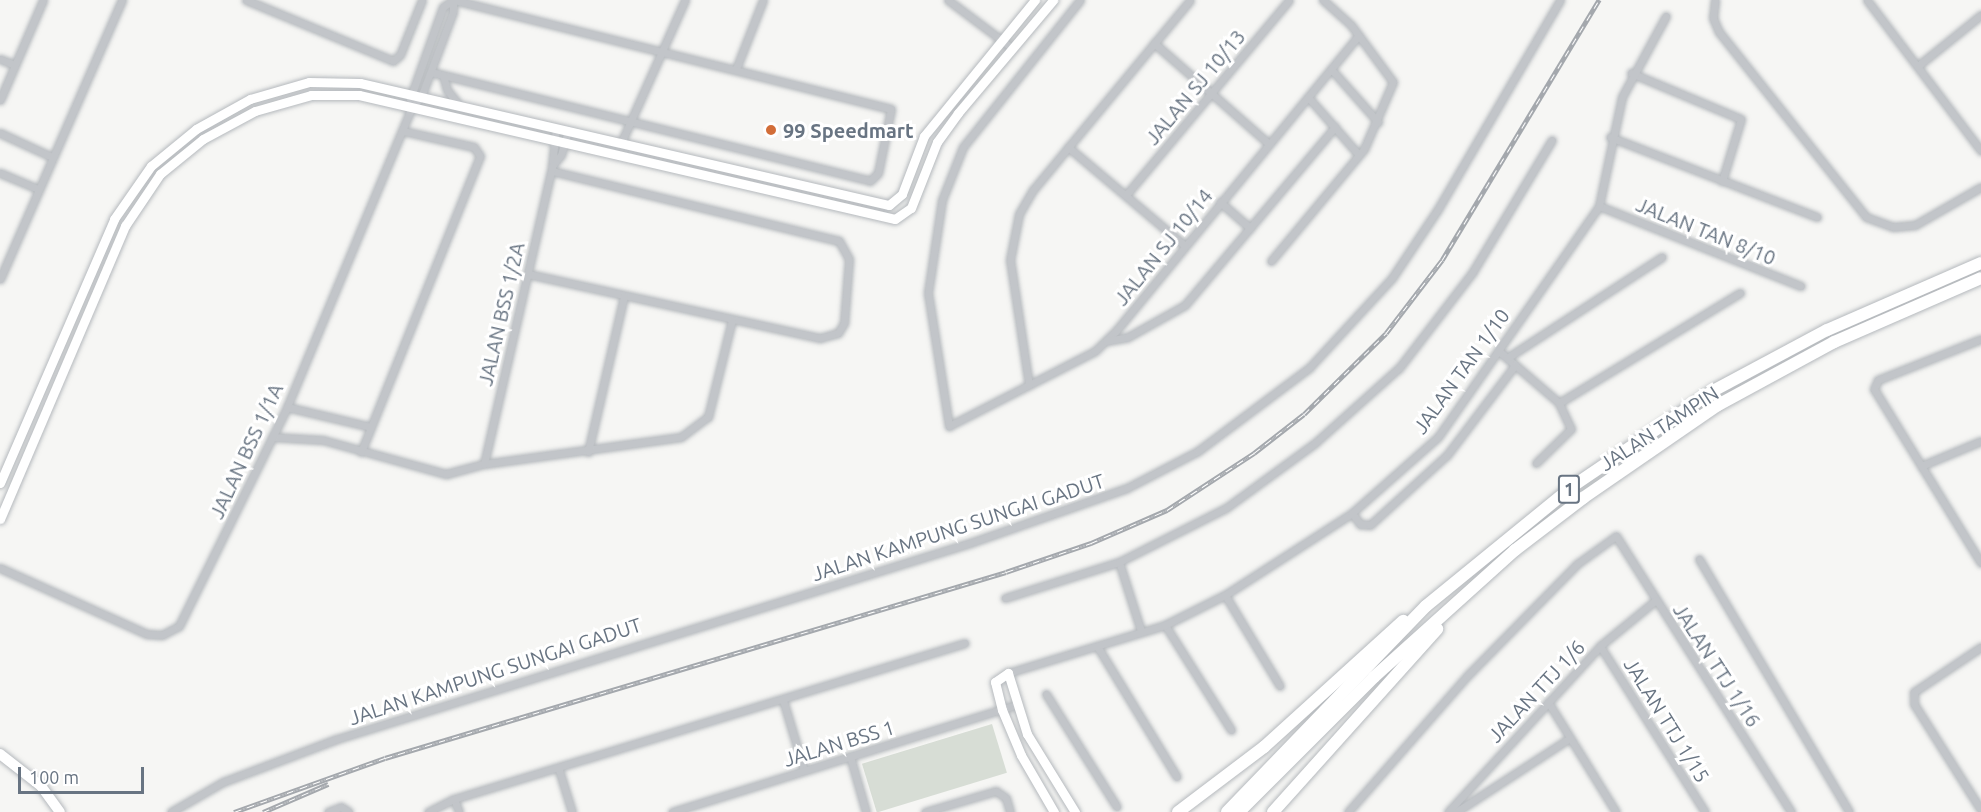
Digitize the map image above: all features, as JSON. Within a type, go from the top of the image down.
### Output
[{"type":"highway","name":"JALAN TAMPIN","points":[[1227,812],[1426,606],[1573,486],[1713,391],[1827,330],[1981,263]]},
{"type":"highway","name":"JALAN TAMPIN","points":[[1239,812],[1452,605],[1583,498],[1718,405],[1834,342],[1981,278]]},
{"type":"highway","points":[[1273,812],[1441,624],[1452,605]]},
{"type":"highway","points":[[1178,812],[1264,747],[1375,643],[1426,606]]},
{"type":"main road","points":[[0,754],[42,786],[60,812]]},
{"type":"street","points":[[0,100],[43,0]]},
{"type":"street","points":[[0,279],[122,0]]},
{"type":"street","points":[[246,0],[393,61],[400,55],[422,0]]},
{"type":"street","points":[[431,72],[870,181],[876,178],[891,109],[663,49],[453,0]]},
{"type":"street","points":[[412,107],[421,97],[431,72],[453,0]]},
{"type":"street","points":[[412,107],[410,94],[443,8],[453,0]]},
{"type":"street","points":[[621,143],[633,121],[685,0]]},
{"type":"street","points":[[736,69],[763,0]]},
{"type":"street","points":[[948,0],[1012,48]]},
{"type":"street","points":[[0,483],[114,219],[151,166],[196,129],[250,99],[309,82],[360,83],[889,205],[902,194],[924,136],[1035,0]]},
{"type":"street","points":[[0,519],[125,225],[160,174],[203,139],[255,111],[311,95],[358,95],[896,219],[910,208],[937,142],[1053,0]]},
{"type":"street","name":"JALAN SJ 10/14","points":[[1080,0],[963,147],[942,200],[928,293],[949,426],[1029,385],[1106,341],[1359,35]]},
{"type":"street","points":[[1029,385],[1012,296],[1013,236],[1033,190],[1190,0]]},
{"type":"street","name":"JALAN SJ 10/13","points":[[1126,195],[1289,0]]},
{"type":"street","points":[[1271,261],[1359,155],[1378,122],[1393,82],[1359,35],[1323,0]]},
{"type":"street","name":"JALAN KAMPUNG SUNGAI GADUT","points":[[171,812],[223,782],[375,726],[970,543],[1127,488],[1197,451],[1309,368],[1392,278],[1438,209],[1560,0]]},
{"type":"street","points":[[1715,0],[1713,18],[1719,32],[1866,217],[1893,227],[1915,225],[1981,187]]},
{"type":"street","points":[[1867,0],[1981,151]]},
{"type":"street","points":[[1918,65],[1981,15]]},
{"type":"street","name":"JALAN TAN 1/10","points":[[1008,674],[1165,625],[1225,595],[1352,513],[1438,437],[1500,352],[1599,206],[1610,137],[1631,73],[1666,16]]},
{"type":"street","points":[[1154,44],[1269,144]]},
{"type":"street","points":[[0,59],[15,65]]},
{"type":"street","points":[[1331,69],[1378,122]]},
{"type":"street","points":[[1631,73],[1741,119],[1722,181]]},
{"type":"street","points":[[443,75],[447,90],[460,106]]},
{"type":"street","points":[[1308,96],[1359,155]]},
{"type":"street","name":"JALAN BSS 1/1A","points":[[0,568],[147,634],[162,635],[189,613],[287,407],[412,107]]},
{"type":"street","points":[[1106,341],[1128,337],[1185,305],[1335,127]]},
{"type":"street","points":[[551,168],[556,128]]},
{"type":"street","points":[[361,452],[480,156],[474,147],[403,131]]},
{"type":"street","points":[[551,168],[566,143],[568,131]]},
{"type":"street","points":[[0,133],[52,157]]},
{"type":"street","points":[[1610,137],[1817,217]]},
{"type":"street","points":[[1005,598],[1119,562],[1226,508],[1315,443],[1399,368],[1473,273],[1552,140]]},
{"type":"street","points":[[1068,147],[1185,246]]},
{"type":"street","points":[[528,274],[820,338],[838,333],[847,308],[846,248],[839,241],[693,202],[551,168]]},
{"type":"street","name":"JALAN BSS 1/2A","points":[[484,464],[551,168]]},
{"type":"street","points":[[0,173],[38,189]]},
{"type":"street","points":[[1220,202],[1250,228]]},
{"type":"street","name":"JALAN TAN 8/10","points":[[1599,206],[1801,286]]},
{"type":"street","points":[[1507,358],[1662,257]]},
{"type":"street","points":[[1559,403],[1740,292]]},
{"type":"street","points":[[588,452],[624,296]]},
{"type":"street","points":[[272,437],[306,437],[446,474],[484,464],[588,452],[681,437],[697,429],[708,417],[732,320]]},
{"type":"street","points":[[1981,339],[1878,380],[1874,389],[1981,563]]},
{"type":"street","points":[[1500,352],[1559,403],[1571,429],[1536,463]]},
{"type":"street","points":[[1352,513],[1360,524],[1370,525],[1447,455],[1515,364]]},
{"type":"street","points":[[287,407],[371,427]]},
{"type":"street","points":[[1921,466],[1981,441]]},
{"type":"street","name":"JALAN TTJ 1/16","points":[[1348,812],[1468,675],[1577,564],[1616,536],[1791,812]]},
{"type":"street","points":[[1699,559],[1849,812]]},
{"type":"street","points":[[1119,562],[1140,631]]},
{"type":"street","points":[[1225,595],[1280,686]]},
{"type":"street","name":"JALAN TTJ 1/6","points":[[1453,810],[1600,646],[1656,600]]},
{"type":"street","points":[[1165,625],[1231,730]]},
{"type":"street","points":[[429,812],[454,799],[559,770],[965,643]]},
{"type":"street","points":[[1097,646],[1177,777]]},
{"type":"street","name":"JALAN TTJ 1/15","points":[[1600,646],[1705,812]]},
{"type":"street","points":[[1981,647],[1914,692],[1914,704],[1981,810]]},
{"type":"street","points":[[1054,812],[1021,755],[1002,710],[995,682],[1008,674],[1015,705],[1043,762],[1075,812]]},
{"type":"street","points":[[1046,694],[1117,807]]},
{"type":"street","points":[[783,700],[804,770]]},
{"type":"street","points":[[1548,702],[1616,812]]},
{"type":"street","name":"JALAN BSS 1","points":[[672,812],[1015,705]]},
{"type":"street","points":[[1453,810],[1570,738]]},
{"type":"street","points":[[850,756],[867,812]]},
{"type":"street","points":[[559,770],[572,812]]},
{"type":"street","points":[[925,812],[996,791],[1006,798],[1010,812]]},
{"type":"street","points":[[454,799],[459,812]]},
{"type":"street","points":[[328,812],[347,810]]},
{"type":"shaded area","points":[[992,724],[1007,773],[877,812],[862,764]]},
{"type":"railway","points":[[234,812],[385,758],[1006,572],[1091,543],[1167,510],[1254,453],[1304,414],[1386,333],[1442,260],[1599,0]]},
{"type":"railway","points":[[263,812],[328,784]]},
{"type":"place","name":"99 Speedmart","points":[[771,130]]}]
